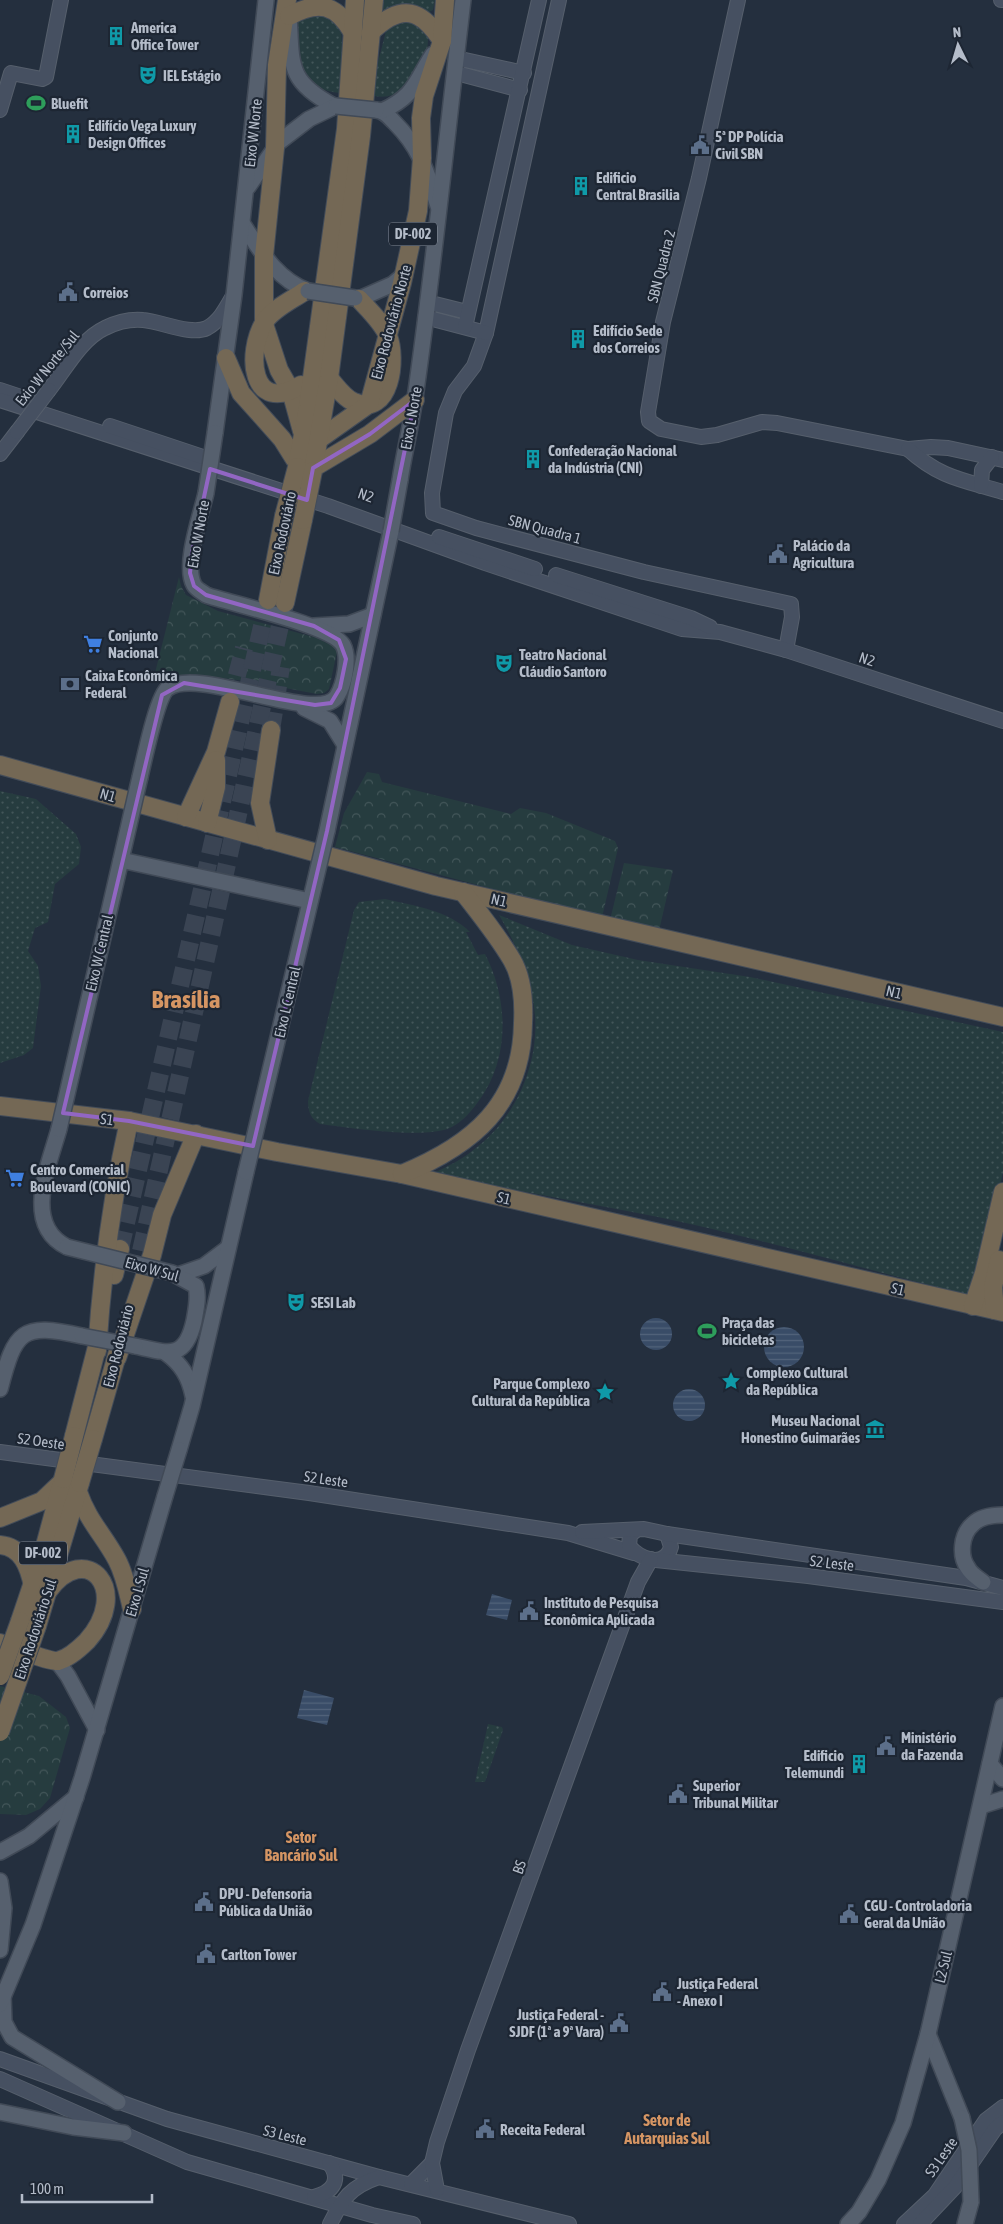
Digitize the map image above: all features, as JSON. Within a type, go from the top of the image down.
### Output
[{"type":"highway","points":[[311,437],[312,378],[346,128],[355,0]]},
{"type":"highway","points":[[305,467],[311,437],[329,378],[372,31],[374,0]]},
{"type":"highway","name":"Eixo Rodoviário Norte","points":[[387,334],[405,274],[418,211],[422,158],[421,118],[424,96],[442,41],[445,0]]},
{"type":"highway","points":[[311,437],[291,391],[279,370],[264,324],[264,256],[275,148],[277,65],[288,5],[327,6],[344,18],[353,33]]},
{"type":"highway","points":[[372,31],[389,18],[401,13],[411,13],[421,16],[430,24],[442,41]]},
{"type":"highway","points":[[306,291],[272,313],[264,324],[254,348],[253,362],[257,380],[270,392],[291,391],[312,378]]},
{"type":"highway","points":[[311,437],[383,395],[391,377],[392,352],[387,334],[357,299]]},
{"type":"highway","points":[[226,358],[234,380],[244,398],[282,438],[305,467]]},
{"type":"highway","points":[[329,378],[352,402],[369,404]]},
{"type":"highway","points":[[305,467],[370,434],[415,400]]},
{"type":"highway","name":"Eixo Rodoviário","points":[[305,467],[303,520],[298,542],[275,602],[277,550],[284,516],[305,467]]},
{"type":"highway","points":[[186,817],[216,752],[230,702]]},
{"type":"highway","points":[[268,840],[260,803],[271,730]]},
{"type":"highway","points":[[207,823],[216,787],[216,752]]},
{"type":"highway","name":"N1","points":[[0,765],[463,892],[1003,1017]]},
{"type":"highway","points":[[402,1174],[423,1166],[461,1144],[491,1118],[513,1083],[518,1065],[523,1041],[524,1008],[515,968],[495,934],[463,892]]},
{"type":"highway","name":"S1","points":[[0,1106],[129,1121],[402,1174],[999,1311]]},
{"type":"highway","points":[[96,1351],[107,1244],[118,1170],[129,1121]]},
{"type":"highway","points":[[117,1358],[152,1255],[162,1215],[196,1134]]},
{"type":"highway","points":[[973,1306],[984,1273],[1003,1192]]},
{"type":"highway","points":[[999,1311],[993,1287],[1003,1243]]},
{"type":"highway","name":"Eixo Rodoviário","points":[[74,1436],[120,1248]]},
{"type":"highway","name":"Eixo Rodoviário","points":[[93,1439],[117,1358],[140,1251]]},
{"type":"highway","name":"Eixo Rodoviário Sul","points":[[71,1484],[74,1436]]},
{"type":"highway","name":"Eixo Rodoviário Sul","points":[[0,1732],[37,1626],[41,1588],[71,1484],[93,1439]]},
{"type":"highway","points":[[0,1518],[42,1500],[71,1484],[89,1519],[117,1560],[132,1609]]},
{"type":"highway","points":[[0,1545],[11,1547],[20,1553],[41,1588],[63,1574],[86,1570],[99,1576],[106,1587],[107,1596],[106,1608],[94,1633],[70,1656],[57,1661],[0,1643]]},
{"type":"highway","name":"Eixo Rodoviário Sul","points":[[0,1676],[20,1621],[41,1588]]},
{"type":"main road","points":[[0,110],[11,73],[42,79],[46,77],[61,0]]},
{"type":"main road","name":"Eixo W Norte","points":[[140,777],[158,706],[162,695],[168,688],[184,683],[222,687],[292,702],[315,705],[330,703],[336,698],[340,688],[346,659],[345,650],[339,640],[314,626],[206,595],[194,586],[190,574],[192,553],[206,493],[226,358],[266,0]]},
{"type":"main road","name":"Eixo L Norte","points":[[326,831],[391,531],[415,400],[440,213],[463,0]]},
{"type":"main road","points":[[465,327],[467,312],[488,234],[539,0]]},
{"type":"main road","points":[[425,318],[486,333],[559,0]]},
{"type":"main road","name":"SBN Quadra 2","points":[[740,2],[663,322],[648,416],[652,424],[661,428],[701,436],[717,435],[762,422],[813,429],[908,449]]},
{"type":"main road","points":[[288,5],[292,59],[297,76],[312,94],[336,106],[379,111],[403,101],[411,92],[442,41]]},
{"type":"main road","points":[[534,26],[544,25],[552,31]]},
{"type":"main road","points":[[456,58],[524,73]]},
{"type":"main road","points":[[454,74],[520,90]]},
{"type":"main road","points":[[246,191],[275,148],[293,130],[336,106]]},
{"type":"main road","points":[[379,111],[407,135],[422,158],[440,213]]},
{"type":"main road","points":[[509,134],[518,140],[529,140]]},
{"type":"main road","points":[[505,152],[525,156]]},
{"type":"main road","points":[[242,223],[264,256],[281,276],[306,291],[357,299],[393,284],[405,274]]},
{"type":"main road","points":[[488,234],[507,239]]},
{"type":"main road","points":[[484,251],[503,258]]},
{"type":"main road","name":"Exio W Norte/Sul","points":[[0,454],[88,341],[104,328],[139,320],[197,332],[207,328],[221,317],[234,294]]},
{"type":"main road","points":[[427,302],[467,312]]},
{"type":"main road","name":"SBN Quadra 1","points":[[486,333],[474,366],[456,390],[446,413],[432,493],[433,513],[476,528],[621,566],[791,604],[792,617],[786,650]]},
{"type":"main road","name":"N2","points":[[0,390],[554,575],[691,618],[720,632],[786,650],[1003,721]]},
{"type":"main road","name":"N2","points":[[0,400],[328,506],[485,563],[682,629],[720,632]]},
{"type":"main road","points":[[908,449],[932,446],[998,458]]},
{"type":"main road","points":[[908,449],[929,467],[950,477],[1003,492]]},
{"type":"main road","points":[[981,486],[982,470],[998,458]]},
{"type":"main road","points":[[485,563],[495,560],[546,576],[554,575]]},
{"type":"main road","points":[[591,587],[598,593],[620,601],[624,608]]},
{"type":"main road","points":[[314,626],[349,624],[373,615]]},
{"type":"main road","points":[[292,702],[323,715],[330,721],[345,745]]},
{"type":"main road","name":"Eixo W Central","points":[[59,1129],[140,777]]},
{"type":"main road","name":"Eixo L Central","points":[[246,1172],[326,831]]},
{"type":"main road","points":[[121,860],[310,901]]},
{"type":"main road","name":"Eixo W Sul","points":[[59,1129],[47,1172],[41,1214],[44,1225],[50,1233],[58,1242],[67,1246],[175,1274],[196,1286],[198,1305],[190,1338],[176,1352],[166,1352]]},
{"type":"main road","name":"Eixo L Sul","points":[[2,1999],[33,1925],[97,1730],[194,1397],[246,1172]]},
{"type":"main road","points":[[175,1274],[204,1266],[228,1248]]},
{"type":"main road","points":[[0,1389],[11,1349],[26,1334],[36,1330],[52,1329],[166,1352],[183,1368],[190,1381],[194,1397]]},
{"type":"main road","name":"S2 Oeste","points":[[0,1452],[78,1463]]},
{"type":"main road","name":"S2 Leste","points":[[78,1463],[309,1493],[568,1533],[646,1557],[1003,1602]]},
{"type":"main road","points":[[982,1582],[968,1569],[963,1558],[964,1540],[973,1524],[990,1515],[1003,1514]]},
{"type":"main road","points":[[653,1529],[667,1534],[670,1539],[670,1551],[664,1557],[646,1557],[629,1546],[629,1539],[636,1530],[653,1529]]},
{"type":"main road","name":"S2 Leste","points":[[568,1533],[636,1530]]},
{"type":"main road","name":"S2 Leste","points":[[667,1534],[982,1582],[1003,1588]]},
{"type":"main road","name":"BS","points":[[437,2190],[432,2163],[437,2142],[468,2050],[539,1861],[646,1557]]},
{"type":"main road","points":[[870,1584],[869,1573],[878,1566]]},
{"type":"main road","points":[[57,1661],[68,1676],[97,1730]]},
{"type":"main road","name":"L2 Sul","points":[[848,2224],[858,2212],[878,2180],[904,2123],[928,2034],[990,1764],[1001,1726],[1003,1706]]},
{"type":"main road","points":[[990,1764],[1003,1779]]},
{"type":"main road","points":[[0,1852],[29,1836],[76,1797]]},
{"type":"main road","points":[[981,1806],[1003,1799]]},
{"type":"main road","points":[[0,1881],[4,1908],[0,1950]]},
{"type":"main road","points":[[2,1999],[4,2022],[12,2037],[118,2102]]},
{"type":"main road","points":[[928,2034],[962,2118],[969,2150],[971,2202],[965,2224]]},
{"type":"main road","name":"S3 Leste","points":[[0,2059],[185,2124],[379,2177],[569,2224]]},
{"type":"main road","points":[[0,2079],[124,2133],[169,2156],[314,2197],[370,2219],[413,2224]]},
{"type":"main road","name":"S3 Leste","points":[[904,2224],[935,2195],[986,2120],[1003,2107]]},
{"type":"main road","points":[[0,2112],[73,2127],[124,2133]]},
{"type":"main road","name":"S3 Leste","points":[[920,2224],[955,2186],[995,2128],[1003,2122]]},
{"type":"main road","points":[[314,2197],[324,2194],[336,2183],[337,2176],[329,2163]]},
{"type":"main road","points":[[411,2184],[432,2163]]},
{"type":"main road","points":[[330,2224],[339,2206],[356,2186],[379,2177]]},
{"type":"highlighted area","points":[[415,400],[327,831],[253,1146],[129,1121],[63,1113],[162,695],[184,683],[315,705],[331,703],[340,688],[346,659],[339,640],[314,626],[206,595],[194,586],[190,573],[192,553],[210,469],[307,500],[313,468],[370,434]]},
{"type":"green space","points":[[382,0],[435,0],[433,10],[427,13],[381,13]]},
{"type":"green space","points":[[312,8],[341,25],[343,66],[340,93],[320,88],[313,84],[301,63],[296,26],[301,17]]},
{"type":"green space","points":[[406,15],[428,32],[428,44],[422,71],[416,81],[403,91],[391,95],[374,96],[376,70],[387,27]]},
{"type":"green space","points":[[179,577],[186,595],[218,611],[317,638],[335,647],[337,652],[329,689],[324,693],[317,694],[216,678],[195,676],[154,677]]},
{"type":"green space","points":[[367,772],[379,774],[382,782],[511,814],[520,808],[546,813],[615,841],[618,848],[601,922],[531,899],[335,847],[344,813]]},
{"type":"green space","points":[[0,791],[36,799],[76,834],[81,847],[79,864],[55,884],[48,922],[35,928],[28,951],[38,966],[41,986],[33,1048],[24,1055],[0,1063]]},
{"type":"green space","points":[[624,863],[673,870],[658,935],[608,928]]},
{"type":"green space","points":[[385,899],[441,914],[452,919],[470,932],[466,932],[478,955],[485,954],[499,991],[502,1010],[502,1030],[501,1049],[496,1068],[475,1106],[462,1120],[450,1128],[422,1133],[405,1133],[349,1128],[320,1124],[314,1120],[309,1112],[308,1101],[354,910],[359,902]]},
{"type":"green space","points":[[499,915],[572,945],[638,960],[750,977],[1003,1032],[1003,1172],[982,1264],[970,1295],[698,1226],[519,1191],[436,1172],[468,1154],[489,1137],[515,1102],[531,1061],[535,1039],[532,996],[519,954]]},
{"type":"green space","points":[[0,1686],[39,1696],[66,1717],[70,1728],[50,1798],[40,1809],[26,1815],[0,1814]]},
{"type":"green space","points":[[488,1724],[502,1727],[503,1730],[485,1782],[475,1782]]},
{"type":"water","points":[[656,1318],[662,1319],[667,1323],[671,1328],[671,1340],[667,1345],[662,1349],[656,1350],[650,1349],[645,1345],[641,1340],[640,1334],[641,1328],[645,1323],[650,1319]]},
{"type":"water","points":[[784,1327],[798,1333],[804,1347],[798,1361],[784,1367],[770,1361],[764,1347],[770,1333]]},
{"type":"water","points":[[689,1389],[695,1390],[700,1394],[704,1399],[704,1411],[700,1416],[695,1420],[689,1421],[683,1420],[678,1416],[674,1411],[673,1405],[674,1399],[678,1394],[683,1390]]},
{"type":"water","points":[[492,1594],[512,1600],[507,1620],[486,1615]]},
{"type":"water","points":[[304,1690],[334,1698],[327,1725],[297,1718]]},
{"type":"tunnel","points":[[120,1249],[268,600]]},
{"type":"tunnel","points":[[141,1251],[285,603]]},
{"type":"tunnel","points":[[230,702],[244,648]]},
{"type":"tunnel","points":[[271,730],[281,667]]},
{"type":"place","name":"America Office Tower","points":[[116,36]]},
{"type":"place","name":"IEL Estágio","points":[[148,75]]},
{"type":"place","name":"Bluefit","points":[[36,103]]},
{"type":"place","name":"Edifício Vega Luxury Design Offices","points":[[73,134]]},
{"type":"place","name":"5ª DP Polícia Civil SBN","points":[[700,145]]},
{"type":"place","name":"Edificio Central Brasilia","points":[[581,186]]},
{"type":"place","name":"Correios","points":[[68,292]]},
{"type":"place","name":"Edifício Sede dos Correios","points":[[578,339]]},
{"type":"place","name":"Confederação Nacional da Indústria (CNI)","points":[[533,459]]},
{"type":"place","name":"Palácio da Agricultura","points":[[778,554]]},
{"type":"place","name":"Conjunto Nacional","points":[[93,644]]},
{"type":"place","name":"Teatro Nacional Cláudio Santoro","points":[[504,663]]},
{"type":"place","name":"Caixa Econômica Federal","points":[[70,684]]},
{"type":"place","name":"Centro Comercial Boulevard (CONIC)","points":[[15,1178]]},
{"type":"place","name":"SESI Lab","points":[[296,1302]]},
{"type":"place","name":"Praça das bicicletas","points":[[707,1331]]},
{"type":"place","name":"Complexo Cultural da República","points":[[731,1381]]},
{"type":"place","name":"Parque Complexo Cultural da República","points":[[605,1392]]},
{"type":"place","name":"Museu Nacional Honestino Guimarães","points":[[875,1429]]},
{"type":"place","name":"Instituto de Pesquisa Econômica Aplicada","points":[[529,1611]]},
{"type":"place","name":"Ministério da Fazenda","points":[[886,1746]]},
{"type":"place","name":"Edificio Telemundi","points":[[859,1764]]},
{"type":"place","name":"Superior Tribunal Militar","points":[[678,1794]]},
{"type":"place","name":"DPU - Defensoria Pública da União","points":[[204,1902]]},
{"type":"place","name":"CGU - Controladoria Geral da União","points":[[849,1914]]},
{"type":"place","name":"Carlton Tower","points":[[206,1954]]},
{"type":"place","name":"Justiça Federal - Anexo I","points":[[662,1992]]},
{"type":"place","name":"Justiça Federal - SJDF (1ª a 9ª Vara)","points":[[619,2023]]},
{"type":"place","name":"Receita Federal","points":[[485,2129]]},
{"type":"district","name":"Brasília","points":[[186,999]]},
{"type":"district","name":"Setor Bancário Sul","points":[[301,1846]]},
{"type":"district","name":"Setor de Autarquias Sul","points":[[667,2129]]}]
